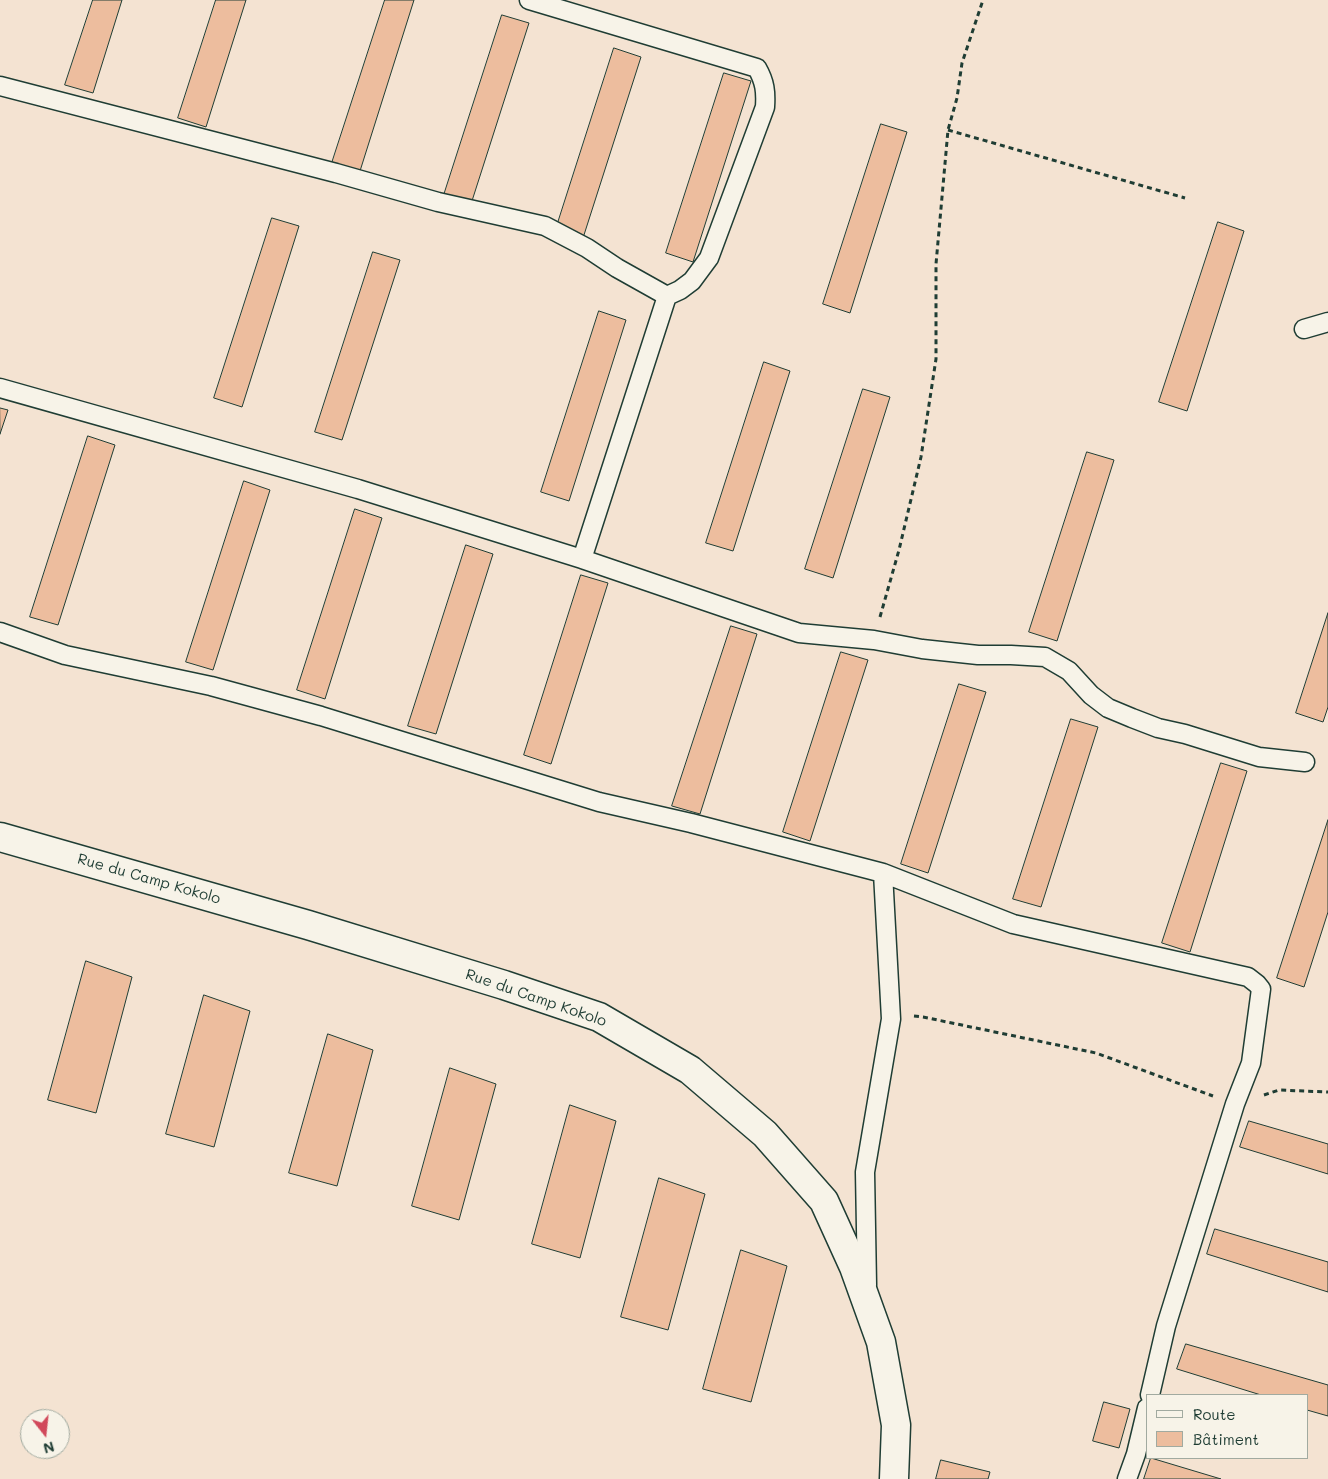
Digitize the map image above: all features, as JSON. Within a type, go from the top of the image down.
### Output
[{"type":"street","name":"Rue du Camp Kokolo","points":[[0,837],[308,925],[504,985],[599,1017],[690,1070],[765,1134],[824,1201],[854,1267],[881,1342],[896,1424],[894,1479]]},
{"type":"lane","points":[[528,0],[757,68],[766,91],[764,107],[709,258],[692,281],[680,290],[667,296],[582,559]]},
{"type":"lane","points":[[0,86],[336,173],[438,202],[545,226],[587,248],[616,268],[667,296]]},
{"type":"lane","points":[[1304,329],[1328,322]]},
{"type":"lane","points":[[0,388],[358,489],[582,559],[800,634],[874,640],[922,650],[978,655],[1045,657],[1069,671],[1091,695],[1108,708],[1132,718],[1158,728],[1185,734],[1259,757],[1305,762]]},
{"type":"lane","points":[[0,632],[65,655],[211,686],[312,713],[599,802],[691,823],[883,873],[1013,924],[1248,977],[1262,990],[1251,1062],[1235,1104],[1166,1326],[1150,1394]]},
{"type":"lane","points":[[868,1305],[866,1172],[891,1019],[883,873]]},
{"type":"lane","points":[[1127,1479],[1136,1454],[1146,1412]]},
{"type":"path","points":[[874,640],[922,457],[936,359],[936,264],[948,130],[957,98],[962,62],[983,0]]},
{"type":"path","points":[[948,130],[1184,198]]},
{"type":"path","points":[[891,1019],[902,1016],[923,1016],[1096,1053],[1235,1104],[1280,1090],[1328,1092]]},
{"type":"building","points":[[93,0],[122,0],[93,93],[65,85]]},
{"type":"building","points":[[216,0],[246,0],[206,127],[178,118]]},
{"type":"building","points":[[385,0],[414,0],[360,171],[332,163]]},
{"type":"building","points":[[502,15],[529,23],[471,204],[444,195]]},
{"type":"building","points":[[614,48],[641,57],[583,238],[556,229]]},
{"type":"building","points":[[724,73],[751,81],[693,262],[666,253]]},
{"type":"building","points":[[881,124],[907,132],[850,313],[823,304]]},
{"type":"building","points":[[272,218],[299,226],[242,407],[214,398]]},
{"type":"building","points":[[1218,222],[1244,231],[1187,411],[1159,402]]},
{"type":"building","points":[[373,252],[400,260],[342,440],[315,432]]},
{"type":"building","points":[[599,311],[626,320],[569,501],[541,492]]},
{"type":"building","points":[[764,362],[790,371],[733,551],[706,543]]},
{"type":"building","points":[[863,389],[890,397],[833,578],[805,569]]},
{"type":"building","points":[[0,408],[8,410],[0,434]]},
{"type":"building","points":[[88,436],[115,445],[58,625],[30,617]]},
{"type":"building","points":[[1087,452],[1114,460],[1057,641],[1029,632]]},
{"type":"building","points":[[244,481],[270,490],[213,670],[186,662]]},
{"type":"building","points":[[355,509],[382,518],[325,699],[297,690]]},
{"type":"building","points":[[466,545],[493,554],[436,734],[408,726]]},
{"type":"building","points":[[581,575],[608,583],[551,764],[524,755]]},
{"type":"building","points":[[1328,613],[1328,707],[1323,722],[1296,713]]},
{"type":"building","points":[[731,626],[757,634],[700,814],[672,806]]},
{"type":"building","points":[[841,652],[868,660],[810,841],[783,832]]},
{"type":"building","points":[[959,684],[986,692],[928,873],[901,864]]},
{"type":"building","points":[[1071,719],[1098,727],[1041,907],[1013,899]]},
{"type":"building","points":[[1221,763],[1247,771],[1190,952],[1162,943]]},
{"type":"building","points":[[1328,820],[1328,912],[1304,987],[1277,978]]},
{"type":"building","points":[[86,961],[132,977],[96,1113],[48,1100]]},
{"type":"building","points":[[204,995],[250,1011],[214,1147],[166,1134]]},
{"type":"building","points":[[328,1034],[373,1050],[337,1186],[289,1173]]},
{"type":"building","points":[[450,1068],[496,1084],[459,1220],[412,1206]]},
{"type":"building","points":[[570,1105],[616,1121],[580,1258],[532,1244]]},
{"type":"building","points":[[1249,1121],[1328,1144],[1328,1174],[1240,1147]]},
{"type":"building","points":[[659,1178],[705,1194],[668,1330],[621,1317]]},
{"type":"building","points":[[1215,1229],[1328,1262],[1328,1292],[1207,1254]]},
{"type":"building","points":[[741,1250],[787,1266],[751,1402],[703,1389]]},
{"type":"building","points":[[1186,1344],[1328,1385],[1328,1416],[1308,1410],[1308,1394],[1258,1394],[1177,1369]]},
{"type":"building","points":[[1104,1402],[1130,1409],[1119,1448],[1093,1441]]},
{"type":"building","points":[[1151,1459],[1154,1459],[1221,1479],[1144,1479]]},
{"type":"building","points":[[941,1460],[990,1472],[988,1479],[936,1479]]}]
